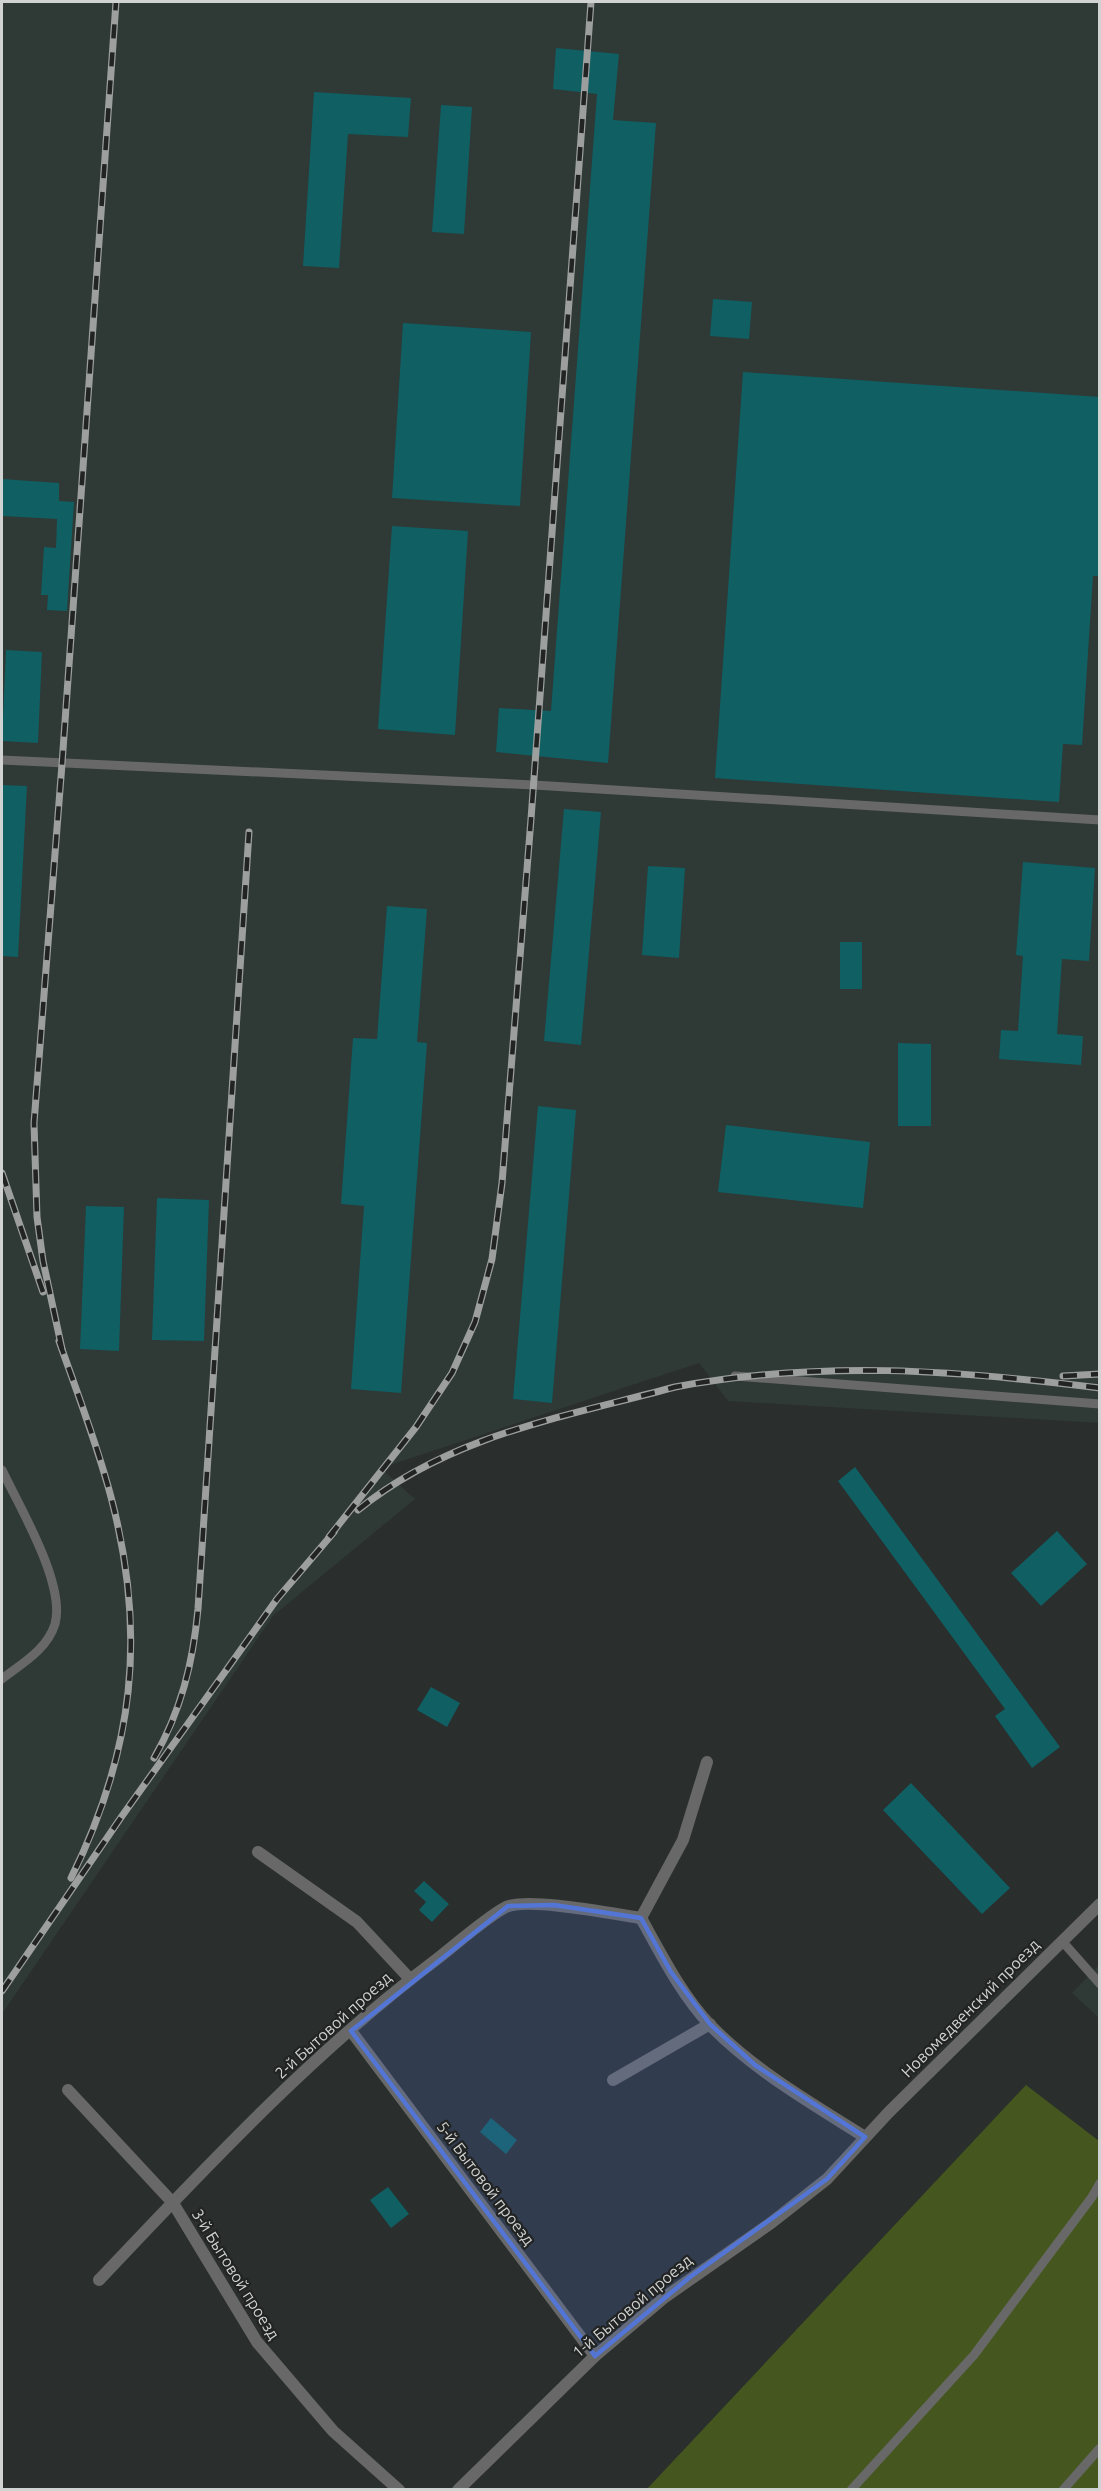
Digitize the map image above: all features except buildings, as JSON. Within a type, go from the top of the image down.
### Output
[{"type":"street","points":[[707,1762],[683,1840],[641,1918],[671,1972],[710,2024],[755,2065],[865,2137]]},
{"type":"street","points":[[258,1852],[357,1922],[410,1979]]},
{"type":"street","name":"Новомедвенский проезд","points":[[865,2137],[1100,1904]]},
{"type":"street","name":"2-й Бытовой проезд","points":[[99,2280],[249,2124],[410,1979],[508,1906],[554,1905],[641,1918]]},
{"type":"street","points":[[613,2080],[710,2024]]},
{"type":"street","name":"5-й Бытовой проезд","points":[[351,2031],[595,2356]]},
{"type":"street","name":"3-й Бытовой проезд","points":[[68,2090],[173,2203],[257,2342],[333,2431],[399,2490]]},
{"type":"street","name":"1-й Бытовой проезд","points":[[458,2490],[595,2356],[690,2277],[771,2223],[827,2179],[865,2137]]},
{"type":"lane","points":[[2,760],[545,786],[1100,820]]},
{"type":"lane","points":[[735,1376],[1100,1404]]},
{"type":"lane","points":[[2,1470],[45,1558],[56,1597],[55,1624],[40,1650],[2,1679]]},
{"type":"lane","points":[[1062,1941],[1100,1984]]},
{"type":"lane","points":[[850,2490],[974,2355],[1100,2183]]},
{"type":"lane","points":[[1063,2490],[1100,2448]]},
{"type":"highlighted area","points":[[554,1905],[641,1918],[671,1972],[710,2024],[755,2065],[865,2137],[827,2179],[690,2277],[595,2356],[351,2031],[508,1906]]},
{"type":"shaded area","points":[[2,2],[1099,2],[1099,1423],[728,1401],[699,1363],[381,1468],[415,1499],[273,1616],[2,2014]]},
{"type":"shaded area","points":[[1099,1965],[1099,2018],[1072,1993]]},
{"type":"green space","points":[[1026,2085],[1099,2141],[1099,2489],[646,2490]]},
{"type":"railway","points":[[62,1349],[43,1261],[37,1217],[34,1123],[116,2]]},
{"type":"railway","points":[[329,1537],[416,1427],[452,1373],[475,1322],[492,1259],[502,1183],[531,819],[591,2]]},
{"type":"railway","points":[[154,1758],[172,1722],[184,1686],[193,1648],[198,1609],[249,832]]},
{"type":"railway","points":[[2,1173],[43,1292]]},
{"type":"railway","points":[[59,1341],[111,1497],[122,1547],[129,1596],[131,1644],[128,1691],[121,1738],[109,1784],[92,1831],[71,1878]]},
{"type":"railway","points":[[358,1510],[393,1484],[469,1446],[550,1419],[675,1387],[782,1373],[888,1371],[993,1376],[1100,1388]]},
{"type":"railway","points":[[1063,1376],[1100,1374]]},
{"type":"railway","points":[[2,1991],[122,1816],[277,1599],[334,1532]]}]
